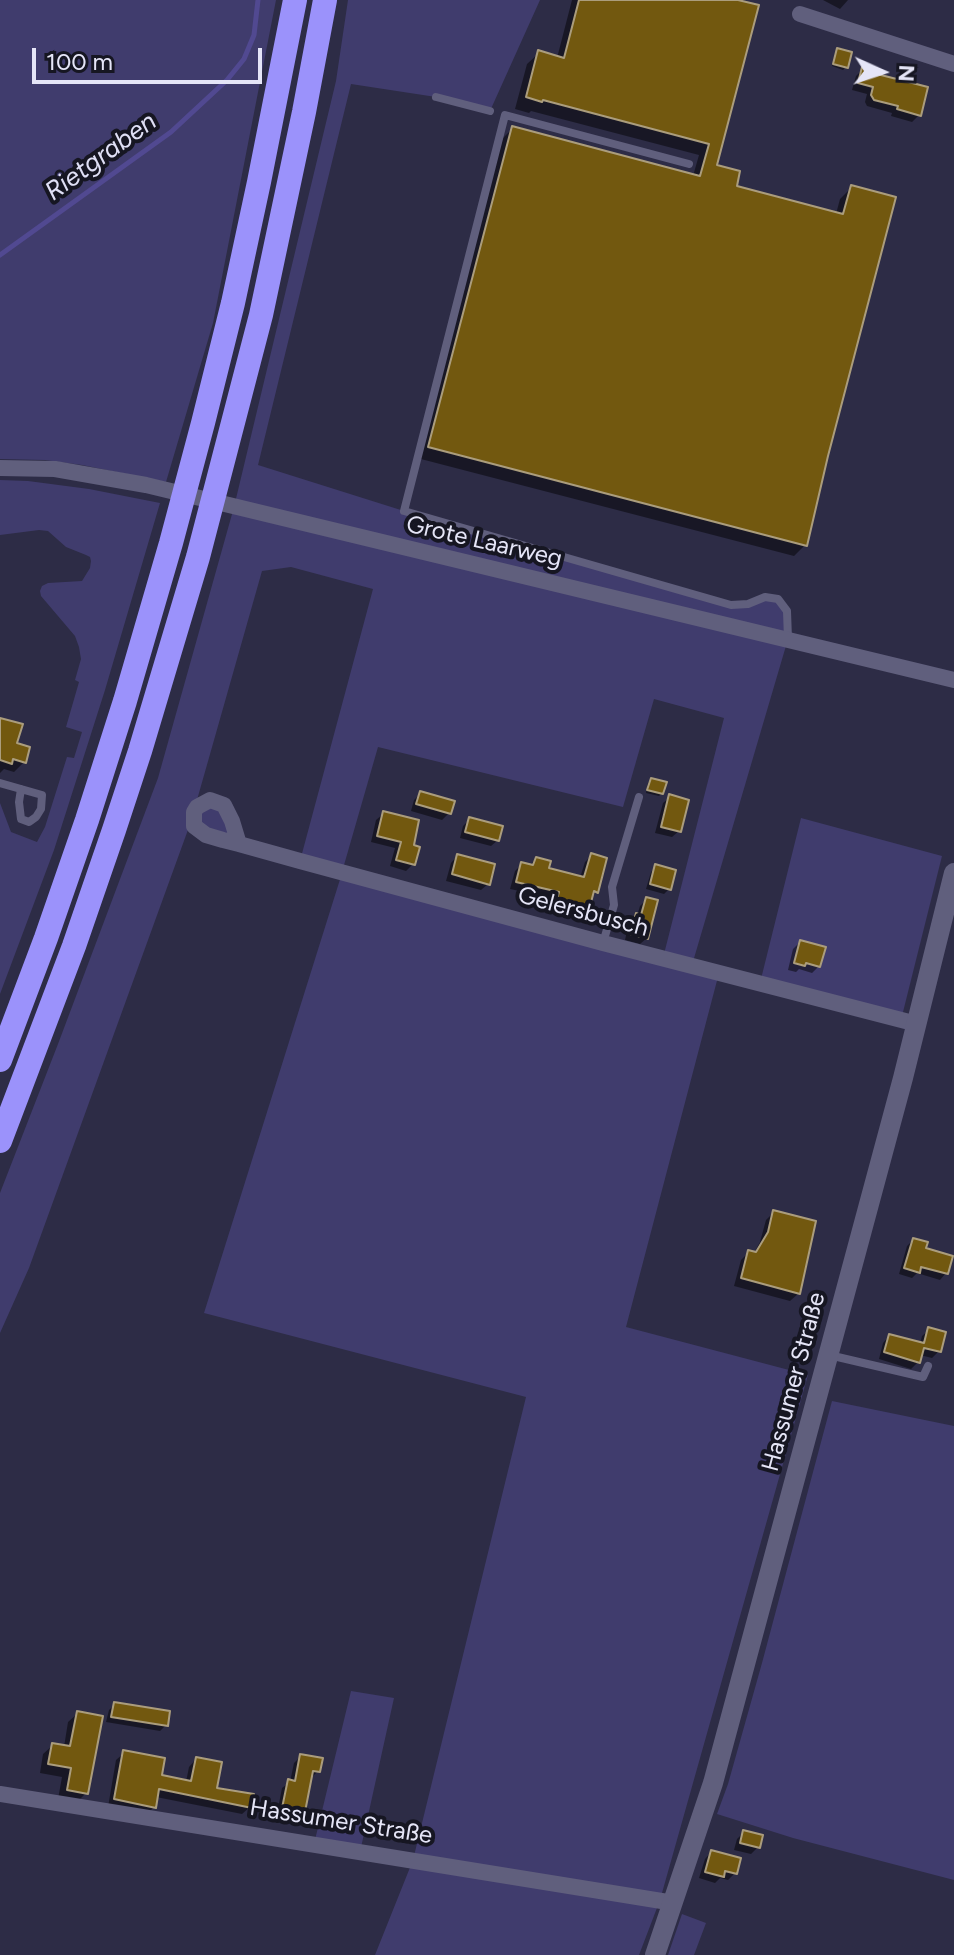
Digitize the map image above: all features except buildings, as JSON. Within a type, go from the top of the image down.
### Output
[{"type":"highway","points":[[0,1060],[87,820],[171,543],[233,303],[295,0]]},
{"type":"highway","points":[[0,1141],[114,830],[198,557],[261,315],[325,0]]},
{"type":"street","points":[[800,14],[954,64]]},
{"type":"street","name":"Grote Laarweg","points":[[0,468],[55,469],[146,485],[954,680]]},
{"type":"street","name":"Gelersbusch","points":[[239,844],[917,1024]]},
{"type":"street","name":"Hassumer Straße","points":[[655,1955],[713,1783],[917,1024],[954,873]]},
{"type":"street","name":"Hassumer Straße","points":[[0,1794],[674,1903]]},
{"type":"lane","points":[[436,97],[490,111]]},
{"type":"lane","points":[[689,164],[505,115],[404,511],[731,605],[748,604],[765,597],[778,599],[787,611],[788,639]]},
{"type":"lane","points":[[0,783],[21,789]]},
{"type":"lane","points":[[603,943],[614,905],[612,887],[639,797]]},
{"type":"lane","points":[[829,1355],[923,1377],[928,1366]]},
{"type":"shaded area","points":[[0,0],[276,0],[213,323],[166,482],[82,465],[0,459]]},
{"type":"shaded area","points":[[348,0],[540,0],[490,111],[436,97],[351,84],[258,465],[404,511],[731,605],[765,597],[778,599],[787,611],[788,639],[692,965],[719,973],[626,1327],[808,1375],[660,1900],[639,1955],[375,1955],[413,1860],[526,1397],[204,1313],[342,873],[300,861],[373,589],[291,567],[262,571],[195,807],[224,805],[239,844],[206,835],[193,816],[29,1268],[0,1333],[0,1193],[158,778],[234,507],[336,81]],"holes":[[[654,699],[724,718],[663,958],[342,872],[378,747],[623,807]]]},
{"type":"shaded area","points":[[0,480],[89,489],[160,503],[54,850],[0,994],[0,803],[11,832],[37,842],[45,827],[67,757],[74,758],[82,732],[66,727],[79,682],[75,680],[81,659],[79,647],[75,636],[40,591],[48,583],[82,581],[91,561],[90,557],[66,547],[48,531],[0,535]]},
{"type":"shaded area","points":[[801,818],[942,856],[901,1020],[760,983]]},
{"type":"shaded area","points":[[832,1401],[954,1426],[954,1880],[793,1838],[717,1814],[762,1663]]},
{"type":"shaded area","points":[[351,1691],[394,1698],[360,1852],[314,1844]]},
{"type":"shaded area","points":[[682,1914],[706,1923],[694,1955],[668,1955]]},
{"type":"waterway","name":"Rietgraben","points":[[0,255],[171,132],[227,80],[244,59],[254,35],[258,0]]}]
